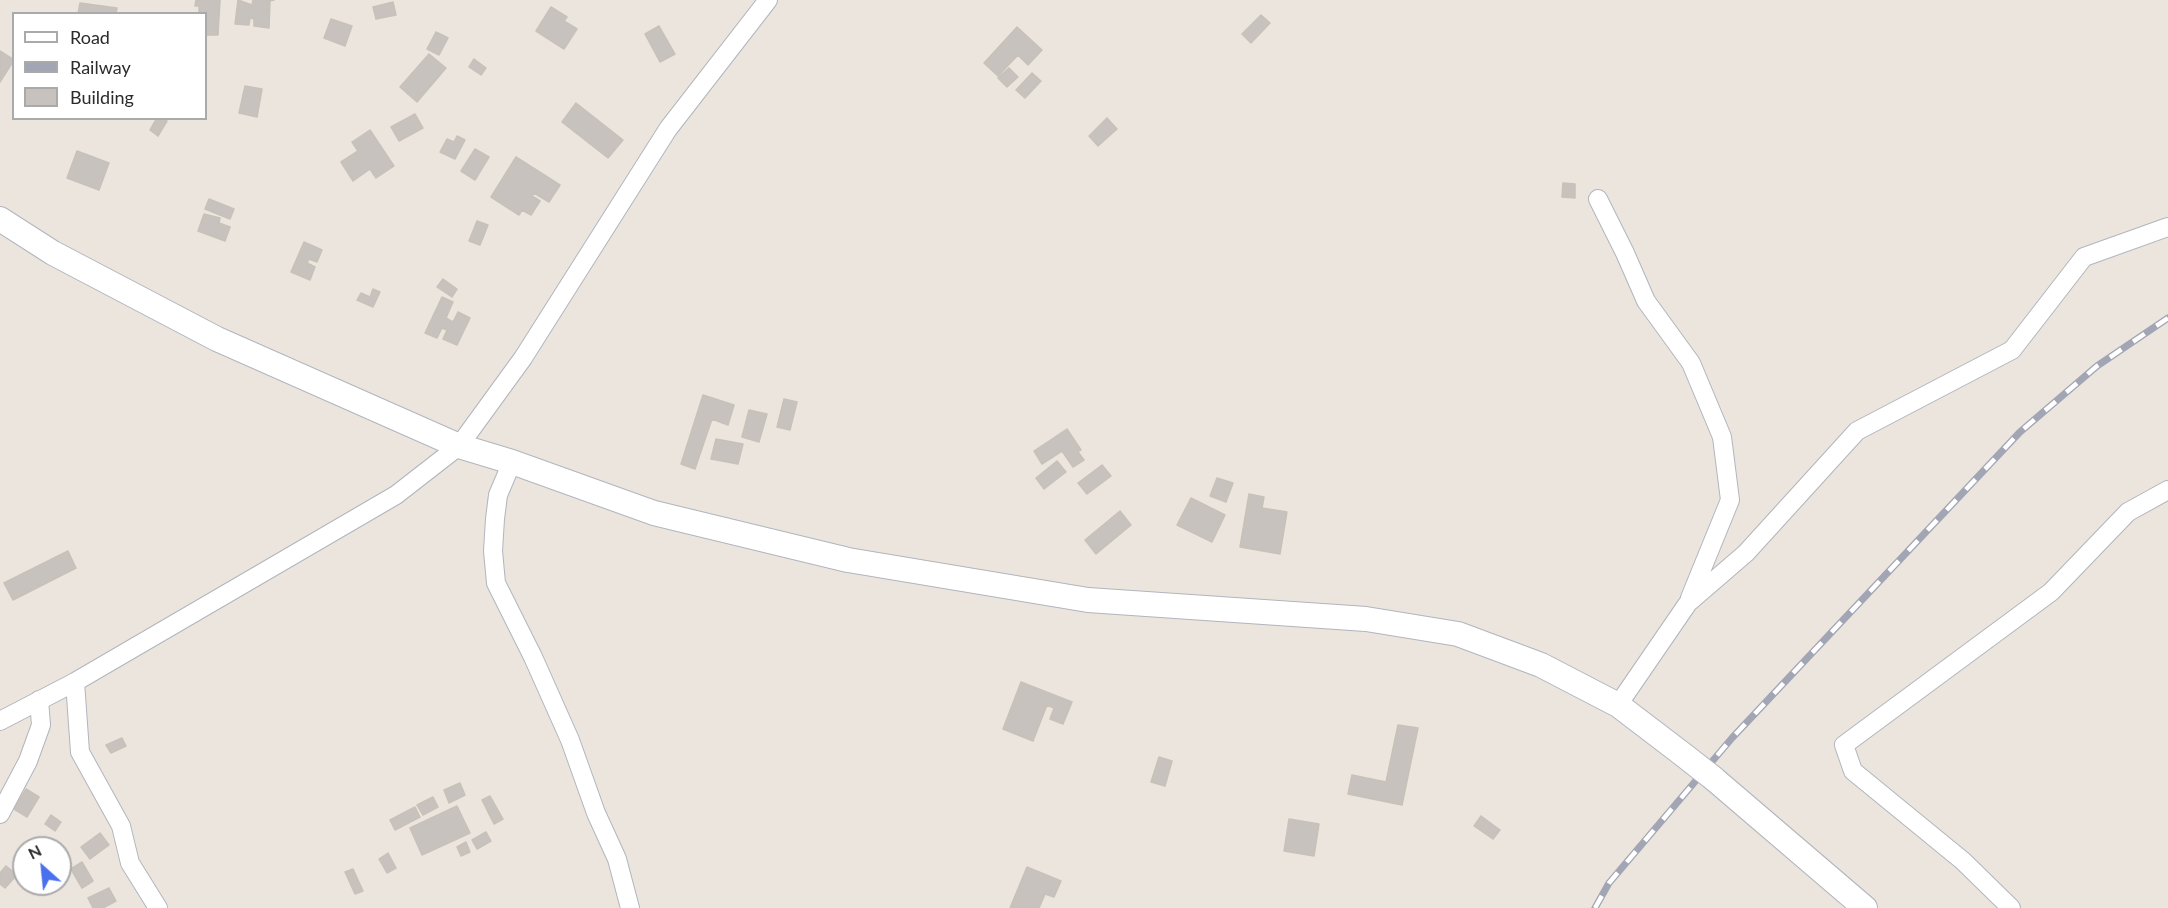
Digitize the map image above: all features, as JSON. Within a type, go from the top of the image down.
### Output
[{"type":"main road","points":[[0,219],[52,253],[217,339],[459,446],[512,462],[654,513],[848,560],[1088,600],[1366,619],[1458,634],[1541,665],[1618,705],[1713,778],[1865,908]]},
{"type":"street","points":[[0,721],[75,682],[396,495],[459,446],[523,358],[669,129],[768,0]]},
{"type":"street","points":[[1598,199],[1646,301],[1691,363],[1722,437],[1730,500],[1688,603],[1618,705]]},
{"type":"street","points":[[1688,603],[1746,553],[1857,431],[2012,350],[2084,257],[2168,227]]},
{"type":"street","points":[[512,462],[498,495],[493,550],[496,583],[533,657],[570,740],[596,813],[617,859],[630,908]]},
{"type":"street","points":[[2011,908],[1962,861],[1853,771],[1844,745],[2051,591],[2128,512],[2168,490]]},
{"type":"street","points":[[75,682],[80,752],[121,826],[130,863],[158,908]]},
{"type":"street","points":[[0,814],[28,761],[41,725],[39,700]]},
{"type":"building","points":[[196,0],[220,0],[218,35],[207,35],[207,12],[199,12],[199,6],[195,6]]},
{"type":"building","points":[[238,0],[252,5],[253,0],[274,0],[270,1],[269,28],[254,26],[254,19],[250,18],[249,25],[235,24]]},
{"type":"building","points":[[393,2],[396,15],[376,19],[373,7]]},
{"type":"building","points":[[80,3],[117,8],[116,12],[78,12]]},
{"type":"building","points":[[551,7],[567,17],[564,21],[577,29],[564,49],[536,31]]},
{"type":"building","points":[[1261,15],[1270,23],[1251,43],[1242,34]]},
{"type":"building","points":[[331,19],[352,26],[345,46],[324,38]]},
{"type":"building","points":[[659,26],[675,54],[660,62],[645,34]]},
{"type":"building","points":[[1017,27],[1042,50],[1028,65],[1018,55],[998,76],[984,63]]},
{"type":"building","points":[[436,32],[448,38],[439,55],[427,49]]},
{"type":"building","points":[[0,51],[12,59],[12,63],[0,82]]},
{"type":"building","points":[[429,54],[446,68],[417,102],[400,87]]},
{"type":"building","points":[[474,59],[486,68],[481,75],[469,67]]},
{"type":"building","points":[[1009,68],[1018,77],[1007,87],[998,78]]},
{"type":"building","points":[[1032,73],[1041,81],[1025,98],[1016,90]]},
{"type":"building","points":[[245,86],[262,89],[257,117],[239,113]]},
{"type":"building","points":[[576,103],[623,140],[608,158],[562,122]]},
{"type":"building","points":[[415,114],[423,128],[399,141],[391,127]]},
{"type":"building","points":[[1107,118],[1117,129],[1098,146],[1089,136]]},
{"type":"building","points":[[156,120],[167,121],[158,136],[150,130]]},
{"type":"building","points":[[370,130],[394,166],[376,178],[370,169],[353,181],[341,162],[358,151],[352,142]]},
{"type":"building","points":[[457,136],[465,140],[455,159],[440,152],[447,139],[454,142]]},
{"type":"building","points":[[475,149],[489,157],[475,180],[461,171]]},
{"type":"building","points":[[77,151],[109,163],[99,190],[67,178]]},
{"type":"building","points":[[516,157],[560,185],[549,202],[534,193],[532,196],[540,201],[531,215],[522,210],[519,215],[491,197]]},
{"type":"building","points":[[1563,183],[1575,184],[1575,198],[1562,197]]},
{"type":"building","points":[[209,199],[234,209],[230,219],[205,209]]},
{"type":"building","points":[[204,214],[220,218],[219,223],[230,227],[225,241],[198,231]]},
{"type":"building","points":[[477,221],[488,225],[480,245],[469,241]]},
{"type":"building","points":[[304,242],[322,250],[317,262],[309,259],[307,263],[315,267],[310,280],[291,272]]},
{"type":"building","points":[[443,279],[457,289],[452,297],[437,287]]},
{"type":"building","points":[[373,289],[380,292],[373,307],[357,300],[361,293],[370,297]]},
{"type":"building","points":[[442,297],[453,302],[446,318],[453,322],[458,312],[470,318],[457,345],[443,339],[447,330],[442,328],[437,338],[425,333]]},
{"type":"building","points":[[703,395],[734,405],[728,425],[712,419],[695,469],[681,464]]},
{"type":"building","points":[[784,399],[797,402],[790,430],[777,427]]},
{"type":"building","points":[[749,410],[767,414],[759,442],[742,437]]},
{"type":"building","points":[[1067,429],[1081,450],[1078,452],[1084,460],[1073,467],[1062,451],[1042,464],[1034,451]]},
{"type":"building","points":[[716,439],[743,444],[738,464],[711,459]]},
{"type":"building","points":[[1057,461],[1066,472],[1044,489],[1036,478]]},
{"type":"building","points":[[1102,465],[1111,476],[1087,494],[1078,483]]},
{"type":"building","points":[[1217,478],[1233,483],[1226,502],[1210,496]]},
{"type":"building","points":[[1249,494],[1264,497],[1262,508],[1287,512],[1280,554],[1240,547]]},
{"type":"building","points":[[1191,498],[1225,515],[1212,542],[1177,525]]},
{"type":"building","points":[[1120,511],[1131,525],[1096,554],[1085,540]]},
{"type":"building","points":[[68,551],[76,568],[13,600],[4,583]]},
{"type":"building","points":[[1021,682],[1072,702],[1063,724],[1050,719],[1054,708],[1047,705],[1033,741],[1003,729]]},
{"type":"building","points":[[1398,725],[1418,728],[1402,805],[1348,794],[1352,775],[1386,782]]},
{"type":"building","points":[[122,738],[126,746],[111,753],[106,745]]},
{"type":"building","points":[[1159,757],[1172,761],[1165,786],[1151,782]]},
{"type":"building","points":[[460,783],[465,795],[449,803],[444,790]]},
{"type":"building","points":[[26,789],[39,797],[27,817],[14,809]]},
{"type":"building","points":[[490,796],[503,819],[494,824],[482,800]]},
{"type":"building","points":[[433,797],[438,807],[423,815],[417,805]]},
{"type":"building","points":[[457,806],[470,833],[422,855],[410,828]]},
{"type":"building","points":[[415,807],[420,817],[395,830],[390,820]]},
{"type":"building","points":[[51,815],[61,822],[55,831],[45,824]]},
{"type":"building","points":[[1481,816],[1500,830],[1493,839],[1474,826]]},
{"type":"building","points":[[1289,819],[1319,824],[1314,856],[1284,851]]},
{"type":"building","points":[[486,832],[491,841],[477,849],[472,840]]},
{"type":"building","points":[[100,833],[109,845],[90,859],[81,847]]},
{"type":"building","points":[[466,842],[470,852],[461,856],[457,847]]},
{"type":"building","points":[[388,853],[396,868],[387,873],[379,859]]},
{"type":"building","points":[[82,862],[93,881],[82,888],[72,868]]},
{"type":"building","points":[[6,866],[12,871],[12,880],[5,888],[0,884],[0,873]]},
{"type":"building","points":[[1027,867],[1061,881],[1054,897],[1045,894],[1039,908],[1010,908]]},
{"type":"building","points":[[353,869],[363,891],[355,894],[345,872]]},
{"type":"building","points":[[109,888],[116,901],[103,908],[93,908],[88,898]]},
{"type":"railway","points":[[1595,908],[1609,883],[1732,738],[2020,432],[2097,366],[2168,318]]}]
